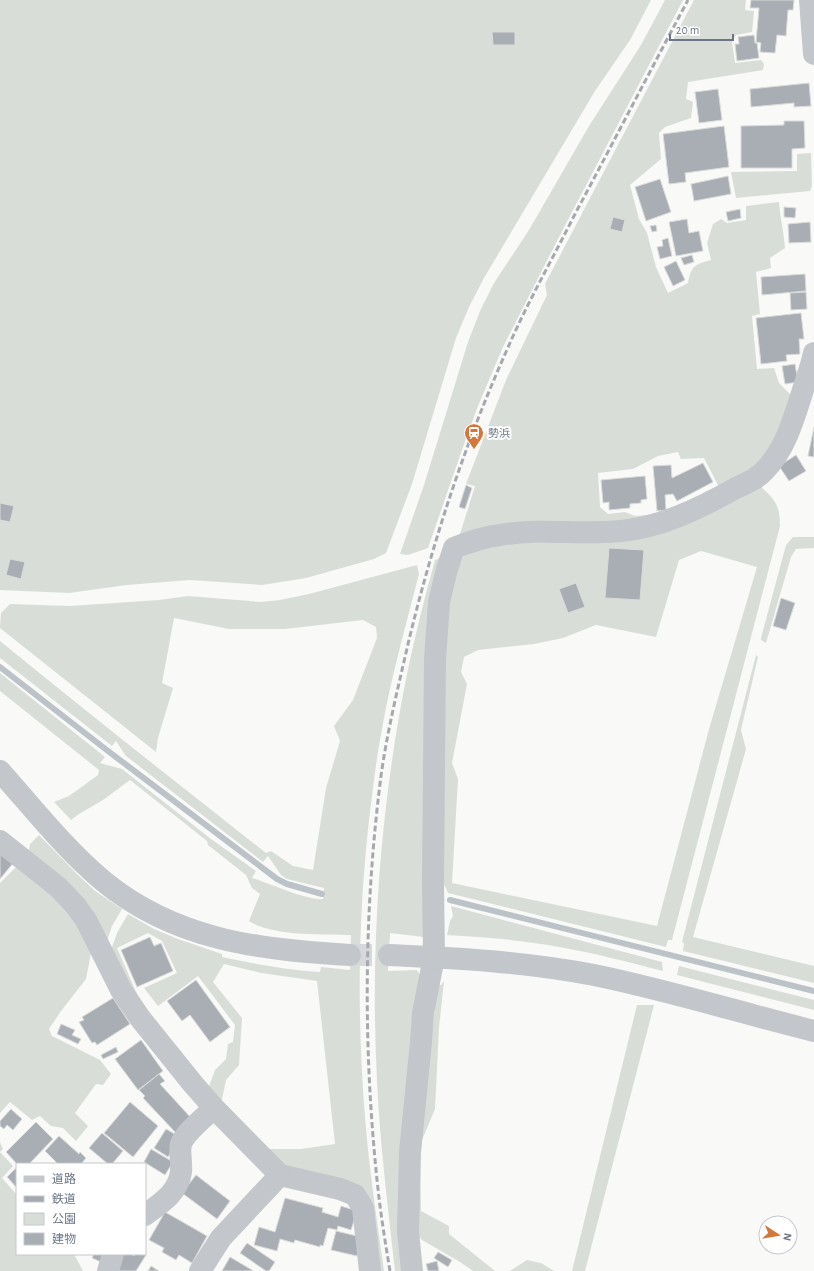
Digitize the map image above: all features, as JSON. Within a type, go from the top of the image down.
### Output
[{"type":"street","points":[[810,0],[814,54]]},
{"type":"street","points":[[412,1271],[408,1232],[410,1152],[413,1109],[423,1013],[434,957],[433,882],[435,660],[439,602],[454,548],[475,540],[500,535],[534,532],[598,533],[622,531],[649,526],[673,519],[730,492],[763,472],[783,445],[792,426],[814,353]]},
{"type":"street","points":[[0,771],[72,853],[102,880],[133,902],[162,919],[191,931],[222,940],[253,946],[288,951],[350,955]]},
{"type":"street","points":[[0,841],[58,887],[75,905],[86,920],[122,990],[140,1018],[214,1108],[280,1174],[340,1189],[354,1195],[363,1208],[370,1271]]},
{"type":"street","points":[[389,955],[511,963],[595,976],[665,992],[759,1018],[814,1031]]},
{"type":"street","points":[[146,1215],[178,1186],[181,1172],[181,1144],[187,1135],[214,1108]]},
{"type":"street","points":[[200,1271],[221,1238],[280,1174]]},
{"type":"street","points":[[108,1271],[114,1255]]},
{"type":"green space","points":[[0,0],[651,0],[630,40],[595,91],[484,278],[469,307],[456,338],[412,484],[386,553],[374,559],[306,578],[262,585],[190,580],[127,585],[69,593],[0,590]]},
{"type":"green space","points":[[665,0],[683,0],[503,347],[478,406],[428,548],[408,555],[400,554],[424,485],[468,342],[480,311],[494,283],[529,230],[589,126],[641,45]]},
{"type":"green space","points":[[694,0],[746,0],[745,10],[754,11],[752,32],[736,35],[732,42],[735,63],[761,60],[764,64],[763,70],[688,82],[686,99],[693,102],[691,118],[665,127],[659,133],[661,159],[630,185],[639,219],[647,233],[656,267],[668,293],[688,283],[692,269],[697,265],[711,260],[707,243],[713,224],[721,219],[727,223],[746,220],[746,206],[779,202],[785,248],[770,258],[771,268],[756,272],[760,314],[752,316],[757,369],[774,368],[779,383],[794,398],[767,458],[720,489],[704,458],[681,459],[678,452],[658,456],[633,469],[598,473],[600,507],[608,514],[625,512],[635,516],[647,515],[647,521],[463,535],[460,534],[475,486],[466,484],[506,380],[547,295],[545,284]]},
{"type":"green space","points":[[811,153],[812,186],[810,191],[736,198],[731,172],[797,171],[797,154]]},
{"type":"green space","points":[[759,485],[769,494],[778,507],[780,526],[672,940],[668,940],[666,947],[448,893],[445,886],[439,882],[445,603],[458,562],[466,554],[497,543],[582,541]],"holes":[[[701,551],[757,567],[709,729],[657,926],[452,883],[458,779],[452,763],[467,684],[461,672],[464,657],[478,650],[534,644],[563,638],[596,625],[656,637],[679,560]]]},
{"type":"green space","points":[[793,537],[814,537],[814,548],[796,549],[791,557],[766,643],[761,640],[761,638],[786,545]]},
{"type":"green space","points":[[446,556],[424,937],[390,933],[388,971],[417,970],[422,978],[403,1271],[395,1271],[382,1152],[377,1081],[375,980],[379,879],[390,778],[397,728],[409,664],[435,560]]},
{"type":"green space","points":[[417,565],[419,574],[394,671],[378,752],[365,857],[360,968],[361,1043],[365,1117],[373,1194],[384,1271],[376,1271],[368,1205],[283,1168],[264,1149],[301,1149],[335,1144],[317,981],[261,973],[224,964],[213,982],[242,1018],[239,1065],[226,1080],[221,1104],[208,1089],[215,1070],[226,1059],[228,1044],[233,1042],[235,1025],[198,976],[158,1006],[144,988],[177,973],[162,941],[148,933],[117,948],[137,994],[135,997],[110,953],[117,933],[128,914],[154,929],[222,954],[222,957],[295,970],[320,972],[321,967],[350,970],[351,935],[284,932],[259,926],[249,921],[260,894],[252,888],[246,875],[208,845],[207,841],[130,780],[103,800],[71,820],[54,802],[69,796],[98,775],[99,770],[0,691],[0,673],[105,757],[100,763],[122,769],[211,839],[256,871],[252,878],[298,895],[316,899],[323,899],[324,888],[287,879],[281,875],[268,856],[263,862],[126,756],[116,741],[112,746],[0,658],[0,641],[266,853],[271,851],[293,866],[313,870],[326,788],[340,741],[334,726],[353,700],[377,638],[376,627],[363,620],[285,629],[229,629],[174,618],[162,683],[173,688],[158,738],[156,752],[0,628],[1,613],[10,604],[70,606],[159,600],[188,596],[261,602],[309,594]]},
{"type":"green space","points":[[756,655],[758,657],[741,730],[746,749],[693,937],[814,966],[814,983],[683,951],[684,943],[682,942]]},
{"type":"green space","points":[[39,835],[95,891],[122,909],[112,926],[106,944],[28,854],[30,844]]},
{"type":"green space","points":[[18,865],[71,912],[92,948],[86,979],[49,1029],[52,1036],[100,1060],[111,1074],[103,1085],[96,1084],[75,1113],[88,1126],[76,1141],[63,1128],[51,1126],[40,1116],[32,1120],[10,1102],[0,1113],[0,883]]},
{"type":"green space","points":[[451,906],[662,962],[663,971],[572,949],[503,939],[447,935],[450,921],[453,916]]},
{"type":"green space","points":[[679,966],[814,1000],[814,1010],[677,975]]},
{"type":"green space","points":[[444,981],[439,1028],[435,1109],[422,1140],[420,1159],[421,1211],[449,1226],[449,1234],[495,1271],[473,1271],[422,1240],[414,1232],[415,1152],[438,985],[441,985]]},
{"type":"green space","points":[[637,1005],[654,1005],[585,1271],[572,1271]]},
{"type":"green space","points":[[0,1142],[3,1149],[0,1152]]},
{"type":"green space","points":[[0,1152],[13,1166],[2,1178],[16,1194],[16,1255],[75,1255],[83,1271],[0,1271]]},
{"type":"green space","points":[[527,1260],[541,1263],[554,1271],[510,1271]]},
{"type":"building","points":[[751,0],[794,0],[793,10],[788,10],[786,36],[777,35],[775,53],[760,52],[761,43],[756,42],[759,8],[750,8]]},
{"type":"building","points":[[492,32],[515,32],[515,45],[493,45]]},
{"type":"building","points":[[754,35],[755,43],[757,43],[759,58],[737,61],[735,44],[739,44],[738,37]]},
{"type":"building","points":[[809,83],[811,106],[794,107],[794,103],[751,107],[750,89]]},
{"type":"building","points":[[718,89],[722,120],[699,123],[695,92]]},
{"type":"building","points":[[784,121],[804,121],[805,148],[792,149],[792,168],[741,168],[741,126],[784,125]]},
{"type":"building","points":[[724,126],[729,167],[685,173],[686,182],[669,184],[663,134]]},
{"type":"building","points":[[728,176],[731,194],[694,201],[691,184]]},
{"type":"building","points":[[660,179],[671,212],[646,221],[635,187]]},
{"type":"building","points":[[784,207],[796,208],[795,218],[784,217]]},
{"type":"building","points":[[740,209],[741,218],[728,221],[726,212]]},
{"type":"building","points":[[613,217],[625,220],[622,232],[610,229]]},
{"type":"building","points":[[687,219],[689,233],[699,231],[703,251],[676,256],[669,222]]},
{"type":"building","points":[[810,222],[811,242],[789,243],[788,224]]},
{"type":"building","points":[[656,225],[657,231],[652,232],[650,226]]},
{"type":"building","points":[[668,238],[672,256],[660,259],[657,247],[663,246],[662,240]]},
{"type":"building","points":[[692,255],[694,262],[684,265],[681,258]]},
{"type":"building","points":[[676,261],[685,280],[673,286],[664,267]]},
{"type":"building","points":[[805,274],[806,291],[762,295],[761,277]]},
{"type":"building","points":[[806,292],[807,309],[791,310],[790,293]]},
{"type":"building","points":[[801,313],[804,339],[799,339],[800,354],[786,355],[787,361],[761,364],[756,318]]},
{"type":"building","points":[[795,364],[798,382],[785,384],[782,366]]},
{"type":"building","points":[[814,427],[814,457],[808,456]]},
{"type":"building","points":[[796,455],[806,471],[789,481],[779,466]]},
{"type":"building","points":[[703,463],[713,482],[677,501],[673,494],[665,495],[666,510],[657,511],[653,466],[671,465],[672,478]]},
{"type":"building","points":[[645,476],[647,499],[641,500],[641,503],[630,504],[630,508],[609,510],[609,502],[603,503],[601,480]]},
{"type":"building","points":[[466,485],[472,488],[465,509],[459,507]]},
{"type":"building","points":[[0,503],[14,506],[10,522],[0,520]]},
{"type":"building","points":[[609,548],[644,550],[640,600],[605,598]]},
{"type":"building","points":[[10,559],[25,562],[21,579],[6,575]]},
{"type":"building","points":[[576,583],[585,607],[568,613],[559,589]]},
{"type":"building","points":[[781,598],[795,603],[786,630],[773,626]]},
{"type":"building","points":[[0,850],[14,862],[0,879]]},
{"type":"building","points":[[150,937],[154,946],[161,943],[173,971],[137,987],[121,950]]},
{"type":"building","points":[[196,980],[230,1027],[210,1042],[190,1015],[182,1021],[167,1001]]},
{"type":"building","points":[[113,998],[130,1024],[97,1045],[95,1042],[92,1043],[79,1022],[84,1020],[82,1017]]},
{"type":"building","points":[[61,1024],[75,1030],[72,1035],[81,1039],[78,1044],[57,1034]]},
{"type":"building","points":[[141,1040],[163,1071],[138,1090],[115,1059]]},
{"type":"building","points":[[116,1047],[118,1052],[103,1059],[101,1055]]},
{"type":"building","points":[[159,1074],[165,1081],[160,1084],[192,1119],[176,1133],[143,1098],[145,1096],[139,1090]]},
{"type":"building","points":[[130,1102],[158,1126],[133,1157],[104,1133]]},
{"type":"building","points":[[11,1109],[22,1119],[13,1130],[7,1125],[4,1129],[0,1126],[0,1121]]},
{"type":"building","points":[[36,1122],[53,1139],[30,1163],[16,1163],[6,1152]]},
{"type":"building","points":[[166,1129],[180,1137],[168,1157],[154,1148]]},
{"type":"building","points":[[102,1133],[123,1151],[113,1163],[107,1163],[89,1148]]},
{"type":"building","points":[[59,1136],[79,1154],[80,1152],[86,1158],[82,1163],[57,1163],[45,1151]]},
{"type":"building","points":[[151,1149],[173,1162],[165,1175],[144,1162]]},
{"type":"building","points":[[16,1168],[16,1187],[7,1177]]},
{"type":"building","points":[[196,1175],[230,1201],[217,1219],[182,1193]]},
{"type":"building","points":[[285,1198],[323,1208],[322,1212],[338,1217],[341,1206],[357,1211],[351,1230],[338,1226],[337,1230],[328,1228],[323,1246],[320,1245],[320,1247],[295,1240],[294,1243],[280,1239],[277,1251],[254,1245],[259,1227],[275,1232]]},
{"type":"building","points":[[165,1212],[207,1236],[192,1263],[179,1255],[176,1260],[162,1252],[164,1248],[149,1240]]},
{"type":"building","points":[[336,1231],[361,1237],[357,1256],[331,1250]]},
{"type":"building","points":[[247,1243],[275,1262],[269,1271],[266,1271],[240,1253]]},
{"type":"building","points":[[438,1252],[452,1260],[448,1267],[434,1258]]},
{"type":"building","points":[[94,1255],[107,1255],[103,1263],[92,1258]]},
{"type":"building","points":[[121,1255],[146,1255],[136,1271],[120,1271],[114,1267]]},
{"type":"building","points":[[230,1257],[252,1270],[252,1271],[222,1271]]},
{"type":"building","points":[[437,1261],[439,1271],[428,1271],[426,1264]]},
{"type":"building","points":[[151,1266],[159,1271],[148,1271]]},
{"type":"waterway","points":[[0,667],[277,879],[287,884],[322,894]]},
{"type":"waterway","points":[[450,900],[814,991]]},
{"type":"tunnel","points":[[350,955],[389,955]]},
{"type":"railway","points":[[390,1271],[379,1198],[370,1093],[367,987],[368,934],[375,829],[383,760],[408,644],[438,532],[450,496],[476,423],[506,352],[539,283],[688,0]]},
{"type":"place","name":"勢浜","points":[[474,450]]}]
